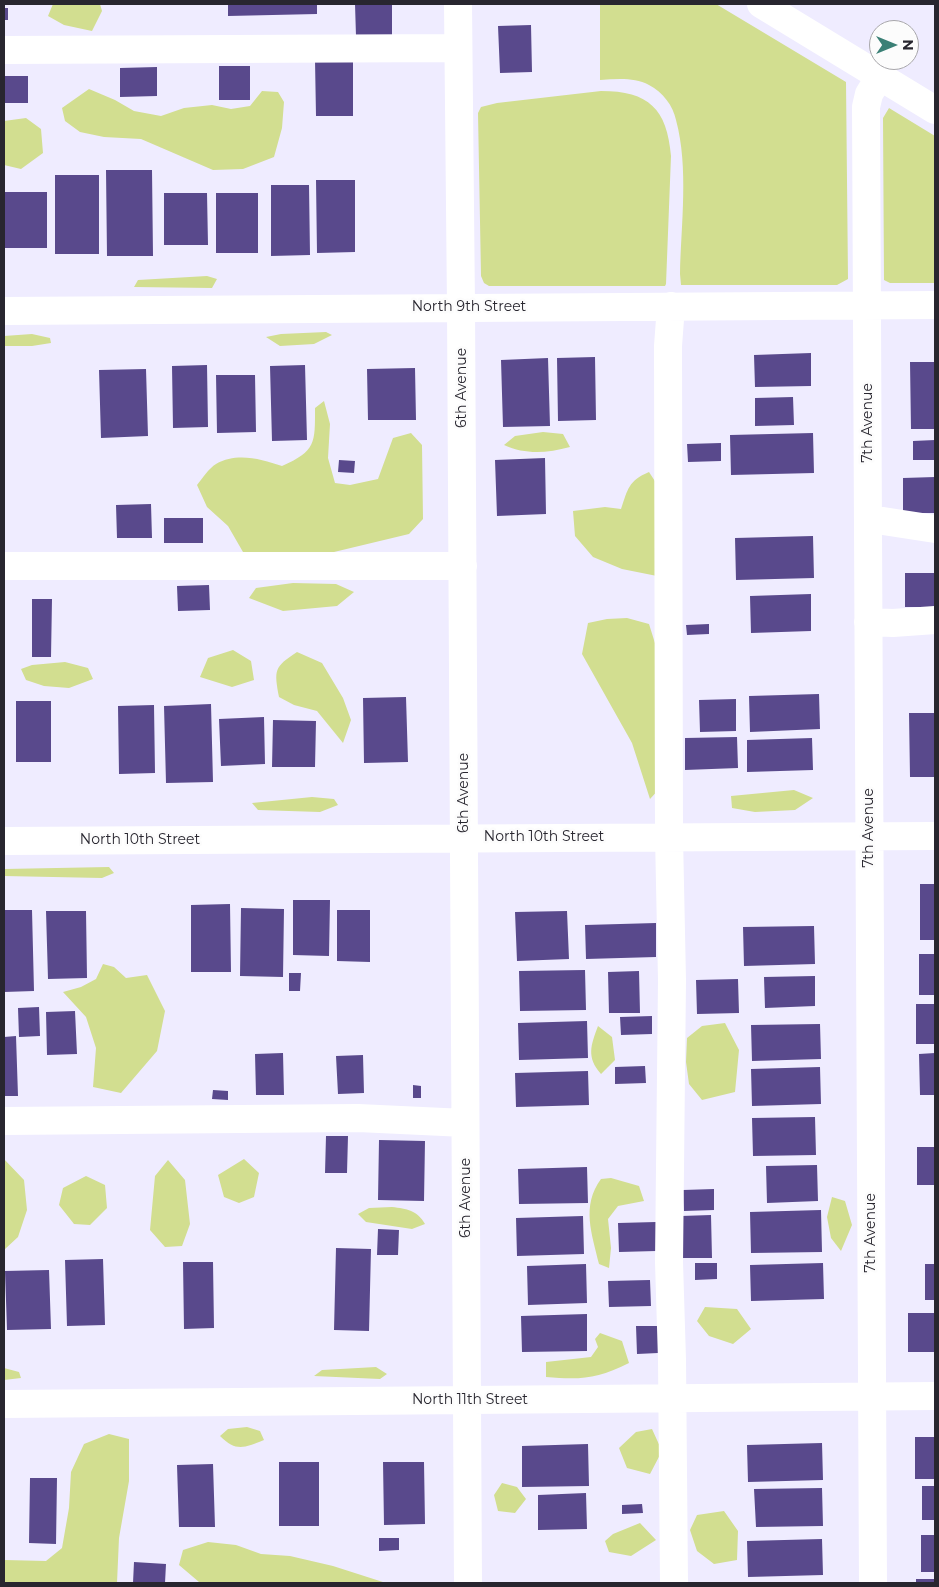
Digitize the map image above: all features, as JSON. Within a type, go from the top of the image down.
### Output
[{"type":"street","name":"6th Avenue","points":[[458,4],[468,1583]]},
{"type":"street","points":[[761,4],[935,110]]},
{"type":"street","points":[[4,50],[458,48]]},
{"type":"street","name":"7th Avenue","points":[[873,1583],[866,106],[869,94],[880,76]]},
{"type":"street","name":"North 9th Street","points":[[4,310],[935,305]]},
{"type":"street","points":[[671,306],[668,346],[669,836],[672,980],[669,1262],[674,1583]]},
{"type":"street","points":[[868,520],[935,529]]},
{"type":"street","points":[[4,566],[463,566]]},
{"type":"street","points":[[868,622],[935,620]]},
{"type":"street","name":"North 10th Street","points":[[4,841],[464,837],[935,836]]},
{"type":"street","points":[[4,1122],[358,1118],[465,1123]]},
{"type":"street","name":"North 11th Street","points":[[4,1404],[935,1396]]},
{"type":"green space","points":[[53,4],[100,4],[102,11],[92,31],[64,25],[48,16]]},
{"type":"green space","points":[[600,4],[716,4],[846,82],[848,279],[837,285],[681,285],[683,177],[680,138],[675,115],[663,95],[643,82],[619,79],[600,80]]},
{"type":"green space","points":[[89,89],[115,100],[134,111],[161,116],[184,108],[212,105],[231,109],[250,106],[262,91],[278,92],[284,102],[282,128],[274,157],[243,169],[213,170],[141,139],[104,137],[80,132],[65,121],[62,108]]},
{"type":"green space","points":[[601,91],[618,92],[643,99],[660,115],[665,126],[671,156],[665,286],[489,286],[484,283],[481,276],[478,113],[481,107],[497,103]]},
{"type":"green space","points":[[889,108],[935,136],[935,283],[890,283],[884,280],[883,118]]},
{"type":"green space","points":[[26,118],[41,129],[43,153],[21,169],[4,165],[4,121]]},
{"type":"green space","points":[[207,276],[217,279],[212,288],[134,287],[138,280]]},
{"type":"green space","points":[[326,332],[332,335],[314,344],[280,346],[266,337],[281,334]]},
{"type":"green space","points":[[32,334],[50,338],[51,343],[32,346],[4,346],[4,336]]},
{"type":"green space","points":[[324,401],[330,424],[328,458],[335,483],[350,485],[378,479],[393,438],[411,433],[422,445],[423,519],[409,534],[334,552],[243,552],[228,526],[207,507],[197,485],[211,468],[224,460],[249,458],[282,466],[302,456],[314,438],[315,408]]},
{"type":"green space","points":[[543,432],[563,434],[570,447],[553,451],[528,452],[504,445],[515,436]]},
{"type":"green space","points":[[649,472],[662,492],[657,576],[622,569],[593,557],[575,536],[573,511],[605,507],[621,509],[627,491],[633,482]]},
{"type":"green space","points":[[293,583],[336,584],[354,592],[337,606],[283,611],[249,598],[256,588]]},
{"type":"green space","points":[[627,618],[649,624],[659,656],[661,787],[650,799],[632,743],[582,654],[588,623],[607,619]]},
{"type":"green space","points":[[233,650],[251,661],[254,680],[232,687],[200,677],[208,658]]},
{"type":"green space","points":[[297,652],[322,663],[343,698],[351,720],[343,743],[317,711],[294,705],[279,697],[276,681],[277,670]]},
{"type":"green space","points":[[65,662],[88,668],[93,679],[69,688],[44,686],[26,680],[21,669],[32,665]]},
{"type":"green space","points":[[794,790],[813,798],[795,810],[755,812],[732,808],[731,796]]},
{"type":"green space","points":[[312,797],[334,799],[338,805],[320,812],[258,810],[252,803]]},
{"type":"green space","points":[[109,867],[114,873],[102,878],[4,876],[4,869]]},
{"type":"green space","points":[[103,964],[114,967],[126,978],[147,975],[165,1011],[157,1051],[121,1093],[93,1087],[96,1048],[86,1017],[63,992],[81,987],[96,979]]},
{"type":"green space","points":[[725,1023],[739,1050],[735,1092],[702,1100],[689,1084],[686,1062],[687,1038],[702,1026]]},
{"type":"green space","points":[[598,1026],[612,1037],[615,1060],[601,1074],[593,1062],[591,1051]]},
{"type":"green space","points":[[4,1159],[24,1180],[27,1210],[18,1237],[4,1250]]},
{"type":"green space","points":[[244,1159],[259,1173],[254,1197],[239,1203],[224,1197],[218,1175]]},
{"type":"green space","points":[[168,1160],[185,1180],[190,1224],[182,1246],[165,1247],[150,1230],[155,1176]]},
{"type":"green space","points":[[86,1176],[105,1185],[107,1208],[90,1225],[74,1224],[59,1205],[63,1188]]},
{"type":"green space","points":[[611,1178],[639,1186],[644,1201],[618,1206],[608,1219],[611,1248],[609,1268],[599,1264],[591,1231],[590,1210],[591,1199],[601,1179]]},
{"type":"green space","points":[[832,1197],[845,1201],[852,1225],[841,1251],[831,1238],[827,1217]]},
{"type":"green space","points":[[392,1207],[415,1213],[425,1224],[412,1229],[366,1222],[358,1214],[369,1208]]},
{"type":"green space","points":[[705,1307],[737,1309],[751,1329],[733,1344],[709,1336],[697,1321]]},
{"type":"green space","points":[[600,1333],[622,1341],[629,1363],[589,1377],[546,1377],[546,1362],[591,1357],[598,1347],[595,1339]]},
{"type":"green space","points":[[376,1367],[387,1374],[380,1379],[314,1376],[322,1370]]},
{"type":"green space","points":[[4,1368],[19,1372],[21,1378],[4,1380]]},
{"type":"green space","points":[[247,1427],[260,1431],[264,1440],[240,1447],[231,1444],[220,1436],[228,1429]]},
{"type":"green space","points":[[652,1429],[662,1451],[650,1474],[627,1468],[619,1448],[636,1432]]},
{"type":"green space","points":[[109,1434],[129,1439],[129,1481],[119,1538],[117,1583],[4,1583],[4,1560],[46,1561],[62,1548],[69,1508],[71,1472],[84,1444]]},
{"type":"green space","points":[[502,1483],[517,1487],[526,1499],[515,1513],[498,1511],[494,1495]]},
{"type":"green space","points":[[724,1511],[738,1531],[737,1560],[714,1564],[697,1551],[690,1530],[697,1515]]},
{"type":"green space","points":[[640,1523],[656,1540],[631,1556],[609,1552],[605,1541],[613,1534]]},
{"type":"green space","points":[[208,1542],[236,1545],[261,1554],[290,1556],[333,1566],[386,1583],[203,1583],[199,1582],[179,1565],[183,1550]]},
{"type":"building","points":[[228,4],[317,4],[317,14],[228,16]]},
{"type":"building","points":[[355,4],[392,4],[392,36],[356,36]]},
{"type":"building","points":[[4,8],[8,8],[8,20],[4,20]]},
{"type":"building","points":[[531,25],[532,72],[500,73],[498,26]]},
{"type":"building","points":[[353,59],[353,116],[316,116],[315,60]]},
{"type":"building","points":[[219,66],[250,66],[250,100],[219,100]]},
{"type":"building","points":[[157,67],[157,96],[120,97],[120,68]]},
{"type":"building","points":[[4,76],[28,76],[28,103],[4,103]]},
{"type":"building","points":[[106,170],[152,170],[153,256],[107,256]]},
{"type":"building","points":[[55,175],[99,175],[99,254],[55,254]]},
{"type":"building","points":[[316,180],[355,180],[355,252],[317,253]]},
{"type":"building","points":[[271,185],[309,185],[310,255],[271,256]]},
{"type":"building","points":[[4,192],[47,192],[47,248],[4,248]]},
{"type":"building","points":[[164,193],[207,193],[208,245],[164,245]]},
{"type":"building","points":[[216,193],[258,193],[258,253],[216,253]]},
{"type":"building","points":[[811,353],[811,386],[755,387],[754,355]]},
{"type":"building","points":[[595,357],[596,420],[558,421],[557,358]]},
{"type":"building","points":[[548,358],[550,426],[503,427],[501,360]]},
{"type":"building","points":[[910,362],[935,362],[935,429],[911,429]]},
{"type":"building","points":[[207,365],[208,427],[173,428],[172,366]]},
{"type":"building","points":[[305,365],[307,440],[272,441],[270,366]]},
{"type":"building","points":[[415,368],[416,420],[368,420],[367,369]]},
{"type":"building","points":[[146,369],[148,436],[101,438],[99,370]]},
{"type":"building","points":[[216,375],[255,375],[256,432],[217,433]]},
{"type":"building","points":[[793,397],[794,425],[755,426],[755,398]]},
{"type":"building","points":[[813,433],[814,473],[731,475],[730,435]]},
{"type":"building","points":[[935,440],[935,460],[913,460],[913,441]]},
{"type":"building","points":[[721,443],[721,461],[688,462],[687,444]]},
{"type":"building","points":[[545,458],[546,514],[497,516],[495,460]]},
{"type":"building","points":[[339,460],[355,461],[354,473],[338,472]]},
{"type":"building","points":[[935,477],[935,513],[903,513],[903,478]]},
{"type":"building","points":[[151,504],[152,538],[117,538],[116,505]]},
{"type":"building","points":[[164,518],[203,518],[203,543],[164,543]]},
{"type":"building","points":[[813,536],[814,578],[736,580],[735,538]]},
{"type":"building","points":[[905,573],[935,573],[935,607],[905,607]]},
{"type":"building","points":[[209,585],[210,610],[178,611],[177,586]]},
{"type":"building","points":[[811,594],[811,631],[751,633],[750,596]]},
{"type":"building","points":[[32,599],[52,599],[51,657],[32,657]]},
{"type":"building","points":[[709,624],[709,634],[687,635],[686,625]]},
{"type":"building","points":[[819,694],[820,729],[750,732],[749,696]]},
{"type":"building","points":[[406,697],[408,762],[364,763],[363,698]]},
{"type":"building","points":[[736,699],[736,731],[700,732],[699,700]]},
{"type":"building","points":[[16,701],[51,701],[51,762],[16,762]]},
{"type":"building","points":[[211,704],[213,782],[166,783],[164,706]]},
{"type":"building","points":[[154,705],[155,773],[119,774],[118,706]]},
{"type":"building","points":[[909,713],[935,713],[935,777],[910,777]]},
{"type":"building","points":[[264,717],[265,764],[221,766],[219,719]]},
{"type":"building","points":[[273,720],[316,721],[315,767],[272,767]]},
{"type":"building","points":[[737,737],[738,768],[685,770],[685,738]]},
{"type":"building","points":[[812,738],[813,770],[747,772],[747,740]]},
{"type":"building","points":[[920,884],[935,884],[935,940],[920,940]]},
{"type":"building","points":[[293,900],[330,900],[329,956],[293,955]]},
{"type":"building","points":[[230,904],[231,972],[191,972],[191,905]]},
{"type":"building","points":[[241,908],[284,909],[283,977],[240,976]]},
{"type":"building","points":[[4,910],[32,910],[34,991],[4,992]]},
{"type":"building","points":[[337,910],[370,910],[370,962],[337,961]]},
{"type":"building","points":[[46,911],[86,911],[87,978],[48,979]]},
{"type":"building","points":[[567,911],[569,959],[517,961],[515,912]]},
{"type":"building","points":[[656,923],[656,957],[586,959],[585,925]]},
{"type":"building","points":[[814,926],[815,964],[744,966],[743,927]]},
{"type":"building","points":[[919,954],[935,954],[935,995],[919,995]]},
{"type":"building","points":[[585,970],[586,1010],[520,1011],[519,971]]},
{"type":"building","points":[[639,971],[640,1013],[609,1013],[608,972]]},
{"type":"building","points":[[289,973],[301,973],[300,991],[289,991]]},
{"type":"building","points":[[815,976],[815,1006],[765,1008],[764,977]]},
{"type":"building","points":[[738,979],[739,1013],[697,1014],[696,980]]},
{"type":"building","points":[[916,1004],[935,1004],[935,1044],[916,1044]]},
{"type":"building","points":[[39,1007],[40,1036],[19,1037],[18,1008]]},
{"type":"building","points":[[75,1011],[77,1054],[47,1055],[46,1012]]},
{"type":"building","points":[[652,1016],[652,1034],[621,1035],[620,1017]]},
{"type":"building","points":[[587,1021],[588,1058],[519,1060],[518,1023]]},
{"type":"building","points":[[820,1024],[821,1059],[752,1061],[751,1025]]},
{"type":"building","points":[[16,1036],[18,1096],[4,1096],[4,1037]]},
{"type":"building","points":[[283,1053],[284,1095],[256,1095],[255,1054]]},
{"type":"building","points":[[935,1053],[935,1095],[920,1095],[919,1054]]},
{"type":"building","points":[[363,1055],[364,1093],[338,1094],[336,1056]]},
{"type":"building","points":[[645,1066],[646,1083],[615,1084],[615,1067]]},
{"type":"building","points":[[820,1067],[821,1104],[752,1106],[751,1069]]},
{"type":"building","points":[[588,1071],[589,1105],[516,1107],[515,1073]]},
{"type":"building","points":[[413,1085],[421,1086],[421,1098],[413,1098]]},
{"type":"building","points":[[213,1090],[228,1091],[228,1100],[212,1099]]},
{"type":"building","points":[[815,1117],[816,1155],[753,1156],[752,1118]]},
{"type":"building","points":[[326,1136],[348,1136],[347,1173],[325,1173]]},
{"type":"building","points":[[379,1140],[425,1141],[424,1201],[378,1200]]},
{"type":"building","points":[[917,1147],[935,1147],[935,1185],[917,1185]]},
{"type":"building","points":[[817,1165],[818,1201],[767,1203],[766,1166]]},
{"type":"building","points":[[587,1167],[588,1203],[519,1204],[518,1169]]},
{"type":"building","points":[[714,1189],[714,1210],[684,1211],[683,1190]]},
{"type":"building","points":[[821,1210],[822,1252],[751,1253],[750,1212]]},
{"type":"building","points":[[711,1215],[712,1258],[683,1258],[681,1216]]},
{"type":"building","points":[[583,1216],[584,1254],[517,1256],[516,1218]]},
{"type":"building","points":[[656,1222],[656,1251],[619,1252],[618,1223]]},
{"type":"building","points":[[378,1229],[399,1230],[398,1255],[377,1255]]},
{"type":"building","points":[[336,1248],[371,1249],[369,1331],[334,1330]]},
{"type":"building","points":[[103,1259],[105,1325],[67,1326],[65,1260]]},
{"type":"building","points":[[183,1262],[213,1262],[214,1328],[184,1329]]},
{"type":"building","points":[[695,1263],[717,1263],[717,1279],[695,1280]]},
{"type":"building","points":[[823,1263],[824,1299],[751,1301],[750,1265]]},
{"type":"building","points":[[586,1264],[587,1303],[528,1305],[527,1266]]},
{"type":"building","points":[[925,1264],[935,1264],[935,1300],[925,1300]]},
{"type":"building","points":[[49,1270],[51,1329],[7,1330],[5,1271]]},
{"type":"building","points":[[650,1280],[651,1306],[609,1307],[608,1281]]},
{"type":"building","points":[[908,1313],[935,1313],[935,1352],[908,1352]]},
{"type":"building","points":[[587,1314],[587,1351],[522,1352],[521,1316]]},
{"type":"building","points":[[636,1326],[658,1326],[658,1353],[637,1354]]},
{"type":"building","points":[[915,1437],[935,1437],[935,1479],[915,1479]]},
{"type":"building","points":[[822,1443],[823,1480],[748,1482],[747,1445]]},
{"type":"building","points":[[588,1444],[589,1486],[522,1487],[522,1446]]},
{"type":"building","points":[[279,1462],[319,1462],[319,1526],[279,1526]]},
{"type":"building","points":[[383,1462],[424,1462],[425,1524],[384,1525]]},
{"type":"building","points":[[213,1464],[215,1527],[179,1527],[177,1465]]},
{"type":"building","points":[[30,1478],[57,1478],[56,1544],[29,1543]]},
{"type":"building","points":[[922,1486],[935,1486],[935,1520],[922,1520]]},
{"type":"building","points":[[822,1488],[823,1526],[756,1527],[754,1489]]},
{"type":"building","points":[[586,1493],[587,1529],[538,1530],[538,1495]]},
{"type":"building","points":[[642,1504],[643,1513],[622,1514],[622,1505]]},
{"type":"building","points":[[921,1535],[935,1535],[935,1572],[921,1572]]},
{"type":"building","points":[[379,1538],[399,1538],[399,1550],[379,1551]]},
{"type":"building","points":[[822,1539],[823,1575],[748,1577],[747,1541]]},
{"type":"building","points":[[134,1562],[166,1564],[165,1583],[133,1583]]},
{"type":"building","points":[[916,1579],[935,1579],[935,1583],[916,1583]]}]
